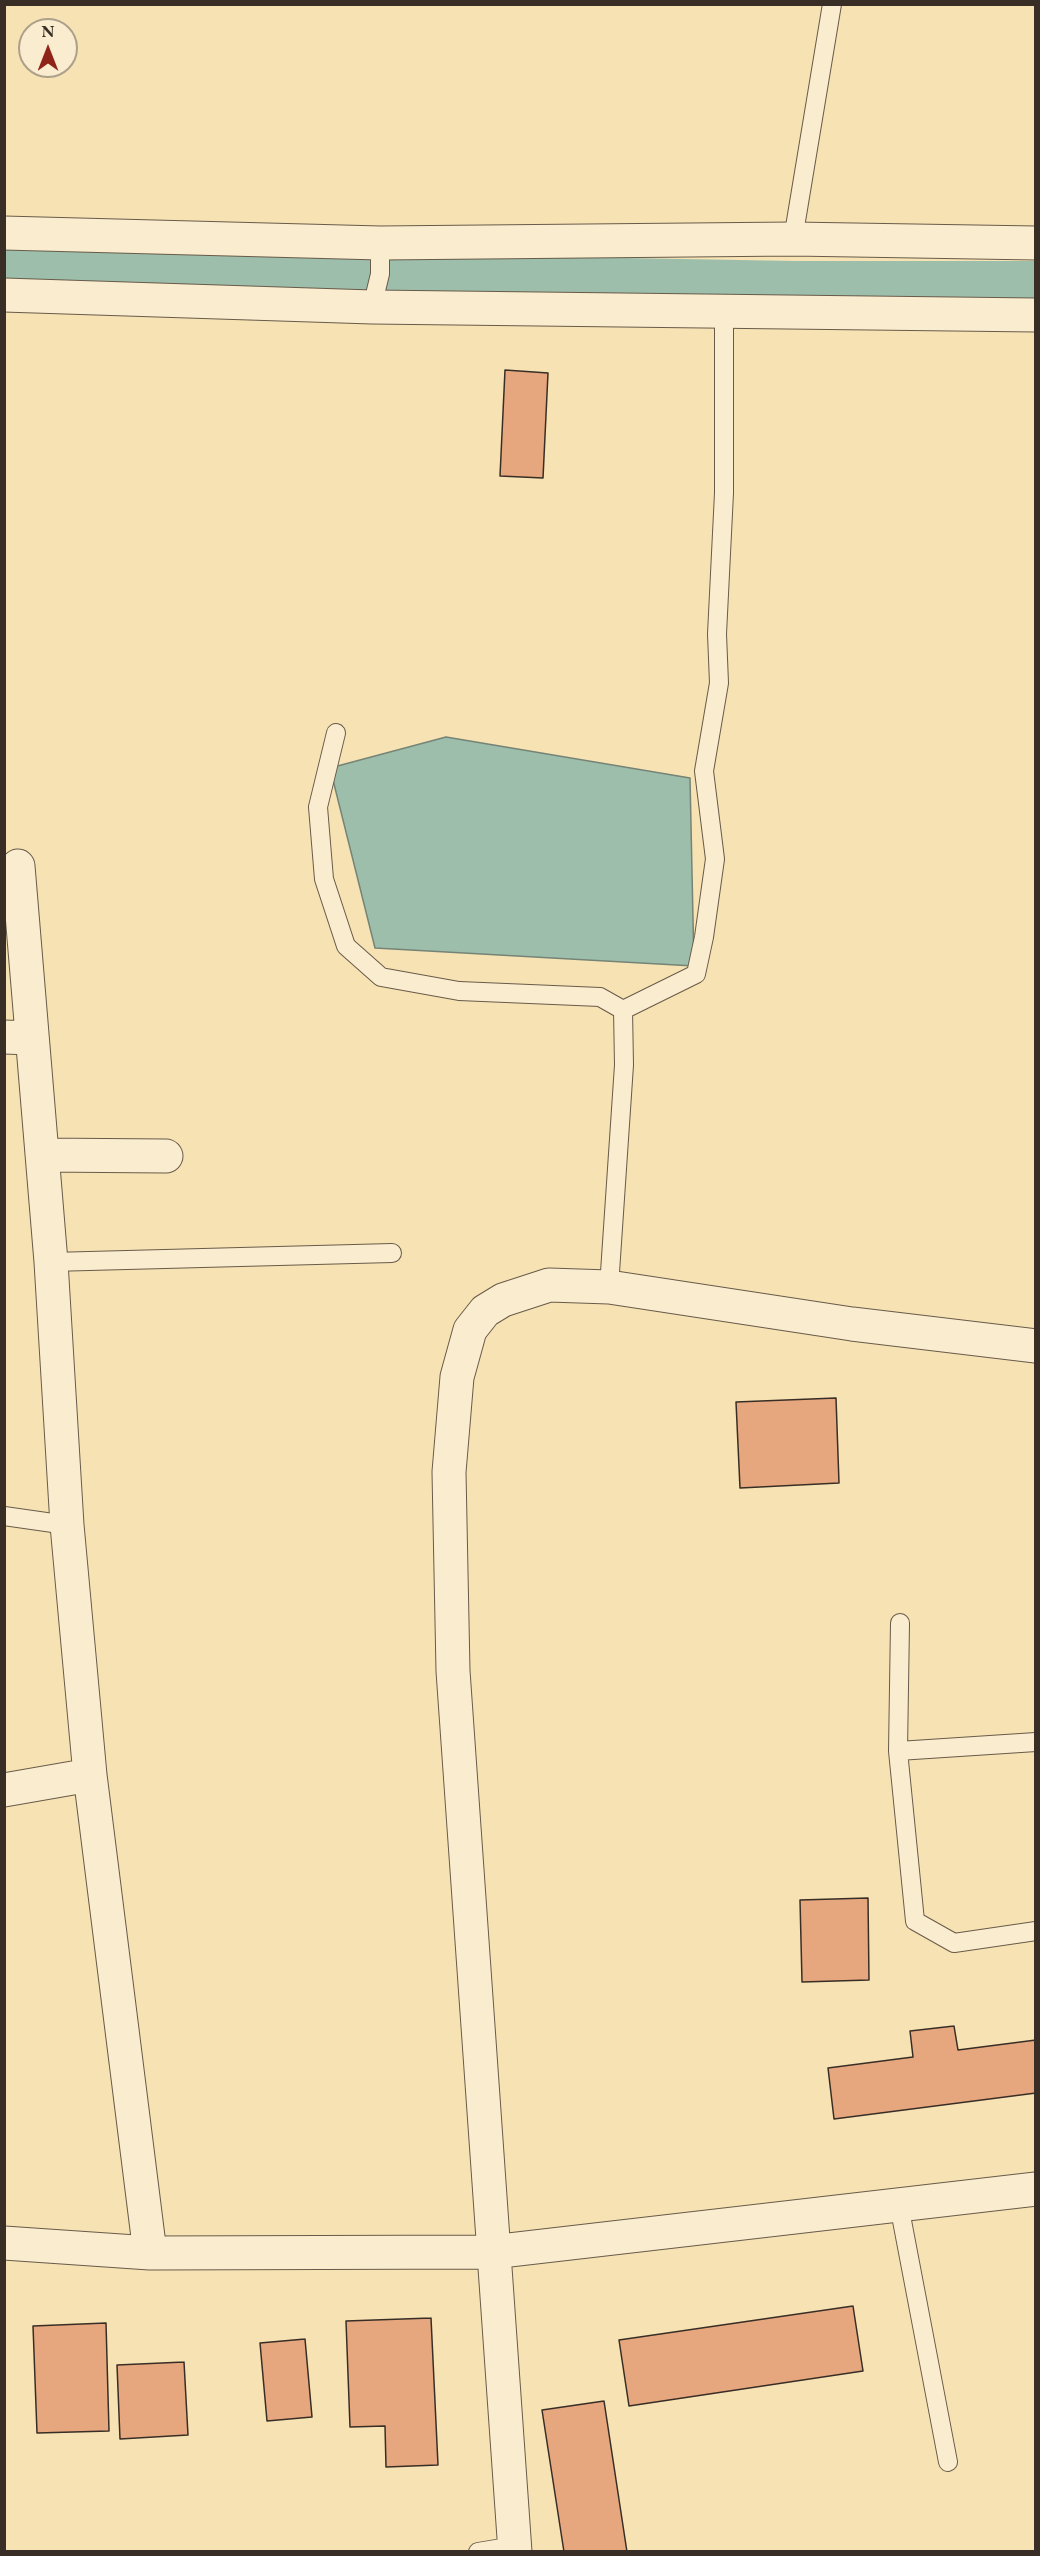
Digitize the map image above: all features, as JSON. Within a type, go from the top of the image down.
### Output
[{"type":"street","points":[[4,233],[380,243],[793,239],[1035,243]]},
{"type":"street","points":[[4,295],[372,307],[1035,315]]},
{"type":"street","points":[[18,866],[18,1037],[42,1155],[67,1526],[90,1774],[150,2253]]},
{"type":"street","points":[[42,1155],[166,1156]]},
{"type":"street","points":[[515,2549],[492,2252],[453,1671],[448,1472],[458,1377],[470,1330],[485,1311],[503,1300],[549,1286],[609,1287],[852,1324],[1035,1346]]},
{"type":"street","points":[[4,1790],[90,1774]]},
{"type":"street","points":[[4,2243],[150,2253],[492,2252],[1035,2189]]},
{"type":"lane","points":[[793,239],[832,4]]},
{"type":"lane","points":[[372,307],[380,274],[380,243]]},
{"type":"lane","points":[[623,1010],[696,974],[704,937],[715,859],[704,771],[719,683],[717,634],[724,494],[724,311]]},
{"type":"lane","points":[[336,733],[318,807],[324,879],[346,946],[381,977],[459,991],[600,998],[623,1010]]},
{"type":"lane","points":[[609,1287],[624,1065],[623,1010]]},
{"type":"lane","points":[[51,1262],[392,1253]]},
{"type":"lane","points":[[4,1516],[67,1526]]},
{"type":"lane","points":[[900,1623],[898,1750],[915,1921],[954,1943],[1035,1931]]},
{"type":"lane","points":[[898,1750],[1035,1742]]},
{"type":"lane","points":[[899,2205],[948,2462]]},
{"type":"lane","points":[[478,2552],[515,2549]]},
{"type":"shaded area","points":[[446,737],[690,778],[694,966],[375,948],[330,768]]},
{"type":"building","points":[[505,370],[548,373],[543,478],[500,476]]},
{"type":"building","points":[[836,1398],[839,1483],[740,1488],[736,1402]]},
{"type":"building","points":[[868,1898],[869,1980],[802,1982],[800,1900]]},
{"type":"building","points":[[954,2026],[958,2050],[1036,2040],[1036,2093],[834,2119],[828,2068],[913,2057],[910,2031]]},
{"type":"building","points":[[853,2306],[863,2371],[629,2406],[619,2340]]},
{"type":"building","points":[[431,2318],[438,2465],[386,2467],[385,2426],[350,2427],[346,2321]]},
{"type":"building","points":[[106,2323],[109,2431],[37,2433],[33,2326]]},
{"type":"building","points":[[305,2339],[312,2417],[267,2421],[260,2343]]},
{"type":"building","points":[[184,2362],[188,2435],[120,2439],[117,2365]]},
{"type":"building","points":[[604,2401],[627,2552],[564,2552],[542,2410]]},
{"type":"waterway","points":[[4,267],[795,281],[1036,281]]}]
